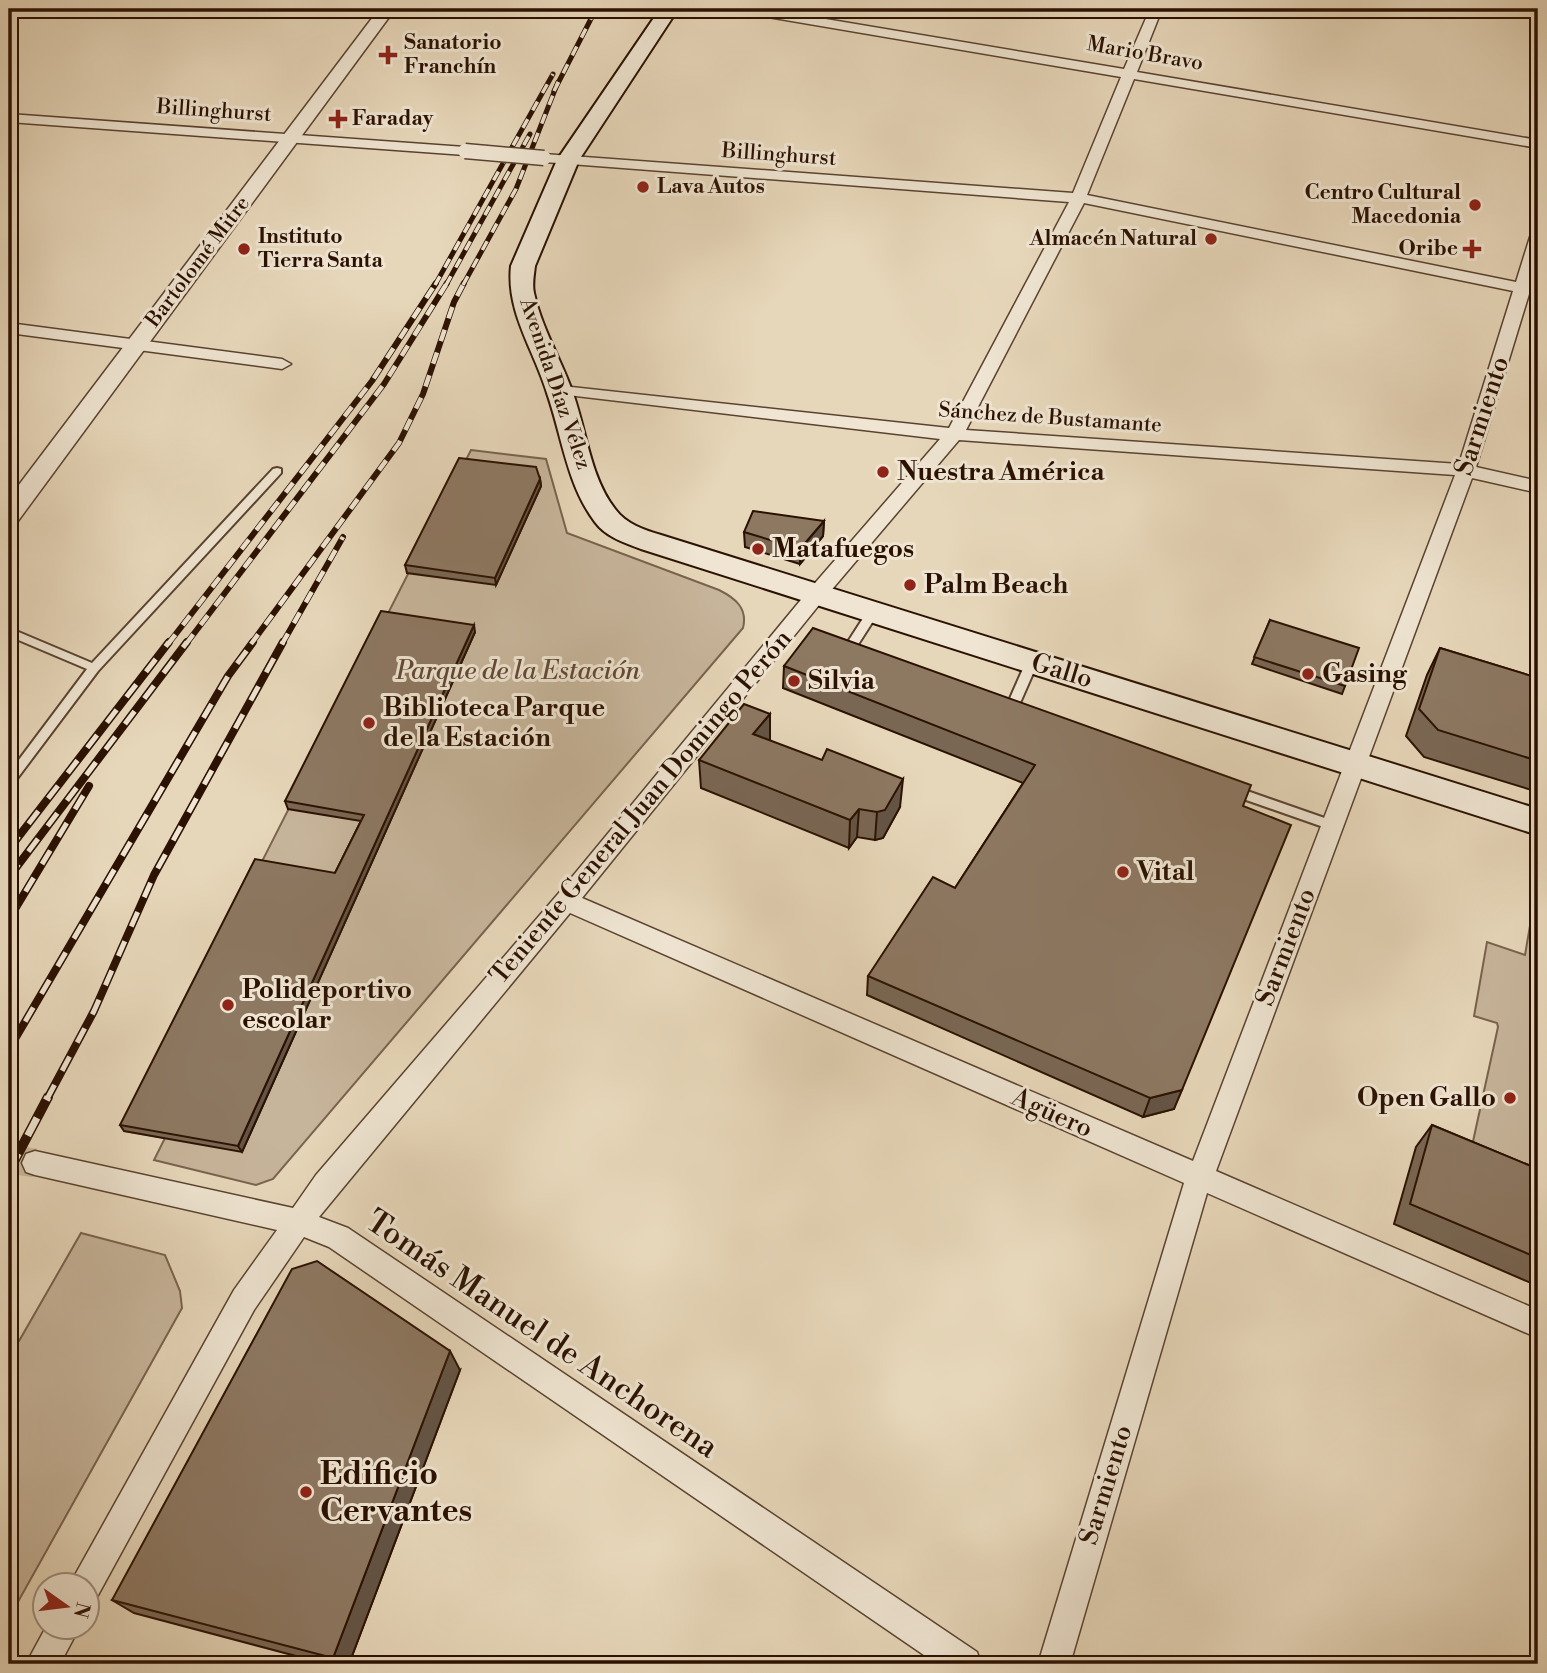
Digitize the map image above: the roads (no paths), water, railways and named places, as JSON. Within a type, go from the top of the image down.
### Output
[{"type":"main road","name":"Avenida Díaz Vélez","points":[[597,504],[559,389],[526,306],[521,282],[523,266],[556,159],[668,9]]},
{"type":"main road","name":"Gallo","points":[[597,504],[607,519],[625,532],[816,595],[1538,821]]},
{"type":"street","name":"Bartolomé Mitre","points":[[9,515],[387,9]]},
{"type":"street","name":"Mario Bravo","points":[[745,9],[1131,73],[1538,145]]},
{"type":"street","name":"Teniente General Juan Domingo Perón","points":[[94,1572],[244,1300],[326,1184],[566,901],[816,595],[955,433],[1080,198],[1156,9]]},
{"type":"street","name":"Billinghurst","points":[[9,118],[1080,198],[1530,289]]},
{"type":"street","name":"Sarmiento","points":[[1054,1664],[1199,1177],[1466,470],[1530,289],[1538,237]]},
{"type":"street","points":[[9,328],[282,364]]},
{"type":"street","name":"Sánchez de Bustamante","points":[[559,389],[920,432],[1466,470],[1538,487]]},
{"type":"street","name":"Agüero","points":[[566,901],[1538,1324]]},
{"type":"street","name":"Tomás Manuel de Anchorena","points":[[35,1163],[298,1222],[338,1237],[965,1664]]},
{"type":"street","points":[[42,1664],[55,1642]]},
{"type":"lane","points":[[9,781],[94,668],[277,471]]},
{"type":"lane","points":[[858,659],[841,653],[873,612]]},
{"type":"lane","points":[[9,632],[94,668]]},
{"type":"lane","points":[[1010,712],[1032,662]]},
{"type":"lane","points":[[997,708],[1023,717]]},
{"type":"lane","points":[[1218,785],[1332,825]]},
{"type":"tunnel","points":[[9,1159],[35,1163]]},
{"type":"railway","points":[[556,87],[596,9]]},
{"type":"railway","points":[[435,285],[553,74]]},
{"type":"railway","points":[[556,87],[558,82]]},
{"type":"railway","points":[[463,285],[516,189],[556,87]]},
{"type":"railway","points":[[554,91],[556,87]]},
{"type":"railway","points":[[446,285],[530,134]]},
{"type":"railway","points":[[168,644],[372,381],[436,283]]},
{"type":"railway","points":[[186,644],[384,384],[447,283]]},
{"type":"railway","points":[[251,644],[399,443],[423,394],[454,302],[464,283]]},
{"type":"railway","points":[[282,644],[343,537]]},
{"type":"railway","points":[[9,849],[169,642]]},
{"type":"railway","points":[[9,877],[187,642]]},
{"type":"railway","points":[[9,1049],[228,676],[253,642]]},
{"type":"railway","points":[[47,1099],[94,1011],[154,875],[283,642]]},
{"type":"railway","points":[[9,919],[89,786]]},
{"type":"railway","points":[[9,1171],[48,1097]]},
{"type":"place","name":"Sanatorio Franchín","points":[[388,55]]},
{"type":"place","name":"Faraday","points":[[338,119]]},
{"type":"place","name":"Lava Autos","points":[[643,187]]},
{"type":"place","name":"Centro Cultural Macedonia","points":[[1475,205]]},
{"type":"place","name":"Almacén Natural","points":[[1211,239]]},
{"type":"place","name":"Instituto Tierra Santa","points":[[244,249]]},
{"type":"place","name":"Oribe","points":[[1472,249]]},
{"type":"place","name":"Nuestra América","points":[[883,472]]},
{"type":"place","name":"Matafuegos","points":[[758,549]]},
{"type":"place","name":"Palm Beach","points":[[910,585]]},
{"type":"place","name":"Gasing","points":[[1308,674]]},
{"type":"place","name":"Silvia","points":[[794,681]]},
{"type":"place","name":"Biblioteca Parque de la Estación","points":[[369,723]]},
{"type":"place","name":"Vital","points":[[1123,872]]},
{"type":"place","name":"Polideportivo escolar","points":[[228,1005]]},
{"type":"place","name":"Open Gallo","points":[[1510,1098]]},
{"type":"place","name":"Edificio Cervantes","points":[[306,1492]]},
{"type":"park label","name":"Parque de la Estación","points":[[518,671]]}]
